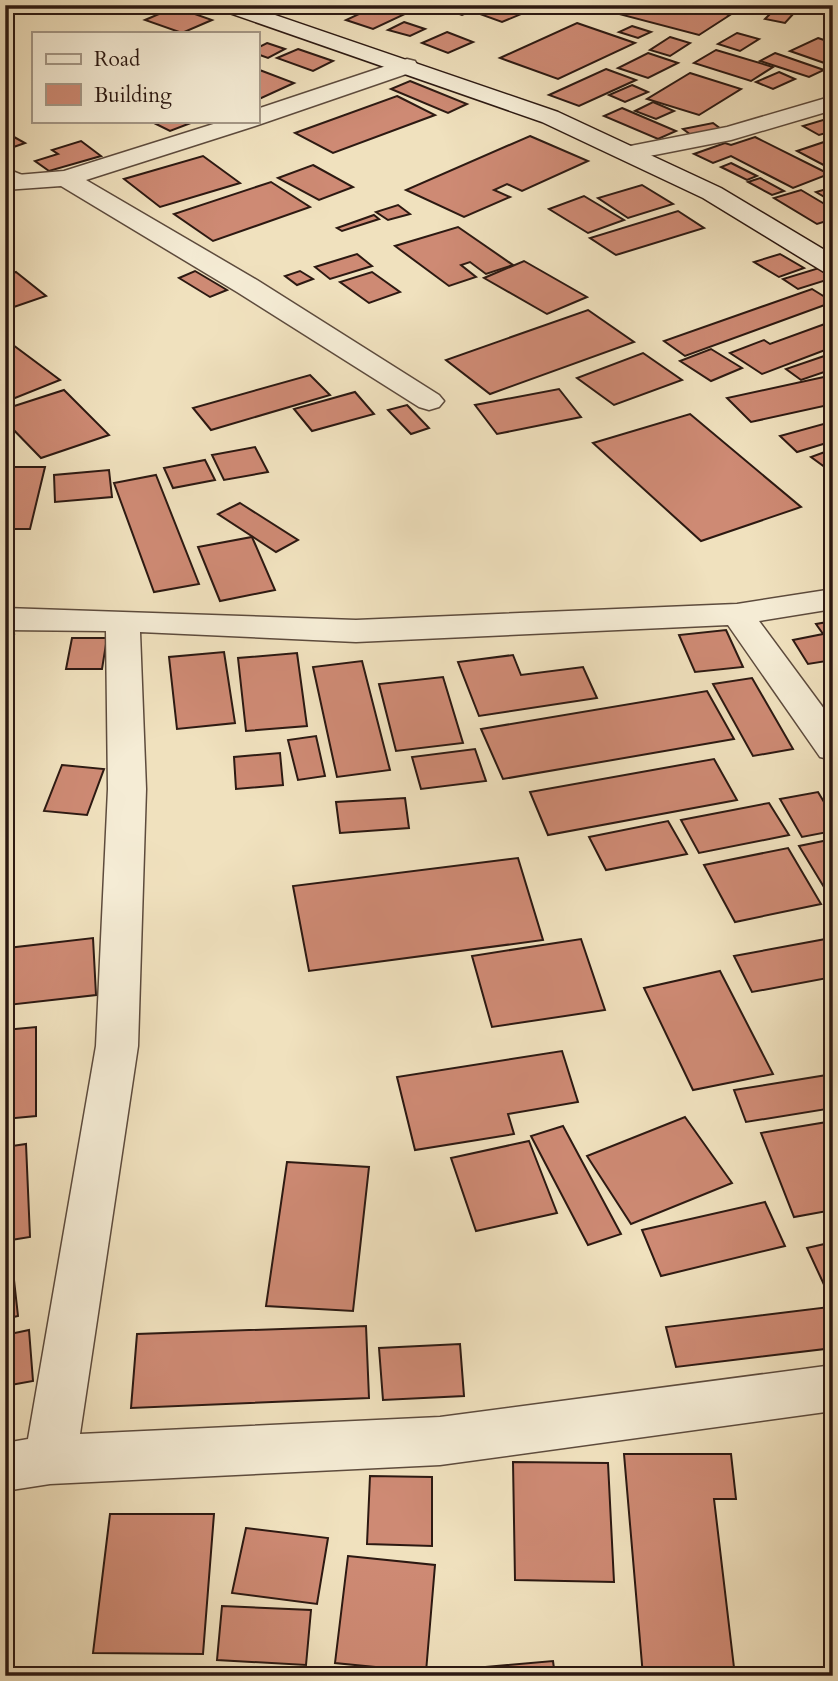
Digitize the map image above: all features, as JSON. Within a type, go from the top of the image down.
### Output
[{"type":"street","points":[[241,7],[550,117],[712,194],[833,266]]},
{"type":"street","points":[[259,116],[407,66]]},
{"type":"street","points":[[629,153],[731,133],[833,103]]},
{"type":"street","points":[[11,179],[66,178],[244,122]]},
{"type":"street","points":[[66,178],[247,286],[429,401]]},
{"type":"street","points":[[5,619],[356,631],[737,614],[833,599]]},
{"type":"street","points":[[737,614],[833,748]]},
{"type":"street","points":[[123,621],[127,789],[117,1045],[28,1464],[440,1441],[833,1388]]},
{"type":"building","points":[[378,5],[405,14],[373,29],[346,20]]},
{"type":"building","points":[[391,5],[431,5],[412,13]]},
{"type":"building","points":[[486,5],[462,15],[439,7]]},
{"type":"building","points":[[495,5],[538,7],[502,22],[477,13]]},
{"type":"building","points":[[601,5],[664,5],[662,7],[677,11],[692,5],[730,15],[699,35],[596,8]]},
{"type":"building","points":[[175,7],[212,20],[179,32],[145,20]]},
{"type":"building","points":[[775,9],[794,13],[785,23],[765,19]]},
{"type":"building","points":[[404,22],[425,29],[410,36],[388,30]]},
{"type":"building","points":[[577,23],[635,43],[558,79],[500,58]]},
{"type":"building","points":[[632,26],[651,32],[638,38],[619,32]]},
{"type":"building","points":[[447,32],[473,42],[448,53],[422,43]]},
{"type":"building","points":[[737,33],[759,39],[740,51],[718,44]]},
{"type":"building","points":[[670,37],[690,43],[670,56],[650,50]]},
{"type":"building","points":[[818,38],[833,43],[833,66],[790,51]]},
{"type":"building","points":[[267,43],[285,49],[268,58],[259,55],[259,47]]},
{"type":"building","points":[[298,49],[333,61],[313,71],[277,58]]},
{"type":"building","points":[[716,50],[773,67],[751,81],[694,63]]},
{"type":"building","points":[[648,53],[678,63],[648,78],[618,68]]},
{"type":"building","points":[[775,53],[824,70],[809,77],[760,61]]},
{"type":"building","points":[[606,69],[636,80],[579,106],[549,95]]},
{"type":"building","points":[[259,70],[294,83],[259,99]]},
{"type":"building","points":[[779,72],[795,79],[773,89],[756,82]]},
{"type":"building","points":[[690,73],[741,89],[699,115],[647,99]]},
{"type":"building","points":[[410,81],[467,104],[448,113],[391,89]]},
{"type":"building","points":[[632,85],[648,92],[625,102],[609,95]]},
{"type":"building","points":[[397,96],[435,115],[333,153],[295,133]]},
{"type":"building","points":[[653,102],[674,111],[656,119],[635,111]]},
{"type":"building","points":[[622,108],[676,131],[658,139],[604,116]]},
{"type":"building","points":[[833,117],[833,131],[819,135],[803,126]]},
{"type":"building","points":[[152,122],[193,122],[170,131]]},
{"type":"building","points":[[713,123],[721,129],[691,135],[683,129]]},
{"type":"building","points":[[530,136],[588,161],[522,191],[507,184],[494,190],[510,197],[464,217],[406,190]]},
{"type":"building","points":[[14,137],[25,143],[5,150],[5,140]]},
{"type":"building","points":[[755,137],[829,174],[793,188],[731,156],[713,163],[694,154],[725,143],[731,145]]},
{"type":"building","points":[[833,139],[833,170],[797,151]]},
{"type":"building","points":[[81,141],[101,156],[49,171],[35,161],[58,154],[52,150]]},
{"type":"building","points":[[203,156],[240,183],[160,207],[124,179]]},
{"type":"building","points":[[731,163],[757,176],[747,180],[721,167]]},
{"type":"building","points":[[313,165],[353,187],[319,200],[278,178]]},
{"type":"building","points":[[760,178],[784,191],[772,195],[748,182]]},
{"type":"building","points":[[271,182],[310,207],[213,241],[174,214]]},
{"type":"building","points":[[642,185],[673,204],[628,218],[598,198]]},
{"type":"building","points":[[833,187],[833,202],[816,192]]},
{"type":"building","points":[[801,190],[833,209],[833,219],[817,224],[774,198]]},
{"type":"building","points":[[584,196],[624,220],[588,233],[549,209]]},
{"type":"building","points":[[398,205],[410,214],[388,220],[376,212]]},
{"type":"building","points":[[678,211],[704,228],[616,255],[590,238]]},
{"type":"building","points":[[374,215],[379,219],[342,231],[337,228]]},
{"type":"building","points":[[458,227],[513,265],[486,274],[470,262],[461,265],[476,277],[449,286],[395,246]]},
{"type":"building","points":[[357,254],[372,266],[330,279],[315,267]]},
{"type":"building","points":[[780,254],[804,268],[779,277],[754,262]]},
{"type":"building","points":[[524,261],[587,297],[547,314],[484,278]]},
{"type":"building","points":[[819,268],[833,278],[798,289],[783,279]]},
{"type":"building","points":[[195,271],[227,290],[210,297],[179,278]]},
{"type":"building","points":[[300,271],[313,279],[297,285],[285,276]]},
{"type":"building","points":[[16,272],[46,296],[5,310],[5,276]]},
{"type":"building","points":[[372,272],[400,292],[369,303],[340,282]]},
{"type":"building","points":[[812,289],[833,302],[685,356],[664,341]]},
{"type":"building","points":[[588,310],[634,342],[490,394],[446,360]]},
{"type":"building","points":[[833,321],[833,347],[762,374],[730,353],[764,340],[770,344]]},
{"type":"building","points":[[5,339],[60,380],[5,402]]},
{"type":"building","points":[[711,349],[742,368],[711,381],[680,361]]},
{"type":"building","points":[[643,353],[682,380],[614,405],[577,378]]},
{"type":"building","points":[[833,353],[833,369],[801,380],[786,369]]},
{"type":"building","points":[[310,375],[330,395],[211,430],[193,408]]},
{"type":"building","points":[[833,375],[833,404],[751,422],[727,398]]},
{"type":"building","points":[[559,389],[581,417],[497,434],[475,405]]},
{"type":"building","points":[[64,390],[109,435],[41,458],[5,421],[5,409]]},
{"type":"building","points":[[355,392],[374,414],[312,431],[294,409]]},
{"type":"building","points":[[407,405],[429,428],[411,434],[388,410]]},
{"type":"building","points":[[690,414],[801,507],[701,541],[593,443]]},
{"type":"building","points":[[827,423],[833,428],[833,441],[797,452],[780,436]]},
{"type":"building","points":[[255,447],[268,472],[224,480],[212,455]]},
{"type":"building","points":[[833,449],[833,473],[811,457]]},
{"type":"building","points":[[205,460],[215,480],[173,488],[164,468]]},
{"type":"building","points":[[5,467],[45,467],[30,529],[5,529]]},
{"type":"building","points":[[109,470],[112,497],[55,502],[54,475]]},
{"type":"building","points":[[156,475],[199,584],[154,592],[114,483]]},
{"type":"building","points":[[240,503],[298,540],[276,552],[218,514]]},
{"type":"building","points":[[252,537],[275,590],[220,601],[198,547]]},
{"type":"building","points":[[833,621],[833,660],[808,664],[793,640],[823,634],[816,624]]},
{"type":"building","points":[[726,630],[743,667],[695,672],[679,635]]},
{"type":"building","points":[[14,635],[8,661],[5,661],[5,636]]},
{"type":"building","points":[[72,638],[107,638],[102,669],[66,669]]},
{"type":"building","points":[[224,652],[235,723],[177,729],[169,657]]},
{"type":"building","points":[[297,653],[307,726],[246,731],[238,658]]},
{"type":"building","points":[[513,655],[521,675],[583,667],[597,698],[479,716],[458,662]]},
{"type":"building","points":[[362,661],[390,770],[337,777],[313,667]]},
{"type":"building","points":[[443,677],[463,743],[396,751],[379,684]]},
{"type":"building","points":[[752,678],[793,749],[753,756],[713,684]]},
{"type":"building","points":[[707,691],[734,739],[503,779],[481,729]]},
{"type":"building","points":[[316,736],[325,776],[298,780],[288,740]]},
{"type":"building","points":[[475,749],[486,781],[421,789],[412,757]]},
{"type":"building","points":[[280,753],[283,785],[236,789],[234,757]]},
{"type":"building","points":[[714,759],[737,800],[548,835],[530,792]]},
{"type":"building","points":[[62,765],[104,769],[87,815],[44,811]]},
{"type":"building","points":[[818,792],[833,817],[833,831],[802,837],[780,799]]},
{"type":"building","points":[[405,798],[409,828],[340,833],[336,802]]},
{"type":"building","points":[[769,803],[789,835],[699,853],[681,820]]},
{"type":"building","points":[[668,821],[687,854],[606,870],[589,837]]},
{"type":"building","points":[[833,839],[833,902],[799,846]]},
{"type":"building","points":[[788,848],[821,904],[735,922],[704,865]]},
{"type":"building","points":[[518,858],[543,940],[309,971],[293,886]]},
{"type":"building","points":[[93,938],[96,995],[8,1005],[8,948]]},
{"type":"building","points":[[831,938],[833,977],[752,992],[734,956]]},
{"type":"building","points":[[581,939],[605,1010],[492,1027],[472,956]]},
{"type":"building","points":[[720,971],[773,1074],[693,1090],[644,988]]},
{"type":"building","points":[[36,1027],[36,1116],[5,1119],[5,1030]]},
{"type":"building","points":[[562,1051],[578,1102],[508,1114],[514,1134],[415,1150],[397,1077]]},
{"type":"building","points":[[833,1074],[833,1108],[746,1122],[734,1090]]},
{"type":"building","points":[[685,1117],[732,1183],[631,1224],[587,1156]]},
{"type":"building","points":[[833,1121],[833,1210],[794,1217],[761,1133]]},
{"type":"building","points":[[563,1126],[621,1234],[588,1245],[531,1136]]},
{"type":"building","points":[[529,1141],[557,1213],[476,1231],[451,1158]]},
{"type":"building","points":[[26,1144],[30,1237],[5,1241],[5,1147]]},
{"type":"building","points":[[287,1162],[369,1167],[353,1311],[266,1306]]},
{"type":"building","points":[[765,1202],[785,1246],[661,1276],[642,1230]]},
{"type":"building","points":[[833,1242],[833,1304],[807,1248]]},
{"type":"building","points":[[11,1253],[18,1316],[5,1319],[5,1254]]},
{"type":"building","points":[[829,1307],[833,1320],[833,1348],[676,1367],[666,1327]]},
{"type":"building","points":[[366,1326],[369,1398],[131,1408],[137,1334]]},
{"type":"building","points":[[29,1330],[33,1381],[5,1386],[5,1335]]},
{"type":"building","points":[[460,1344],[464,1396],[383,1400],[379,1348]]},
{"type":"building","points":[[624,1454],[731,1454],[736,1499],[714,1499],[735,1676],[643,1676]]},
{"type":"building","points":[[513,1462],[608,1463],[614,1582],[515,1580]]},
{"type":"building","points":[[370,1476],[432,1477],[432,1546],[367,1544]]},
{"type":"building","points":[[110,1514],[214,1514],[203,1654],[93,1653]]},
{"type":"building","points":[[246,1528],[328,1538],[317,1604],[232,1593]]},
{"type":"building","points":[[348,1556],[435,1565],[426,1672],[335,1663]]},
{"type":"building","points":[[222,1606],[311,1610],[306,1665],[217,1660]]},
{"type":"building","points":[[553,1661],[555,1676],[432,1676],[431,1672]]}]
